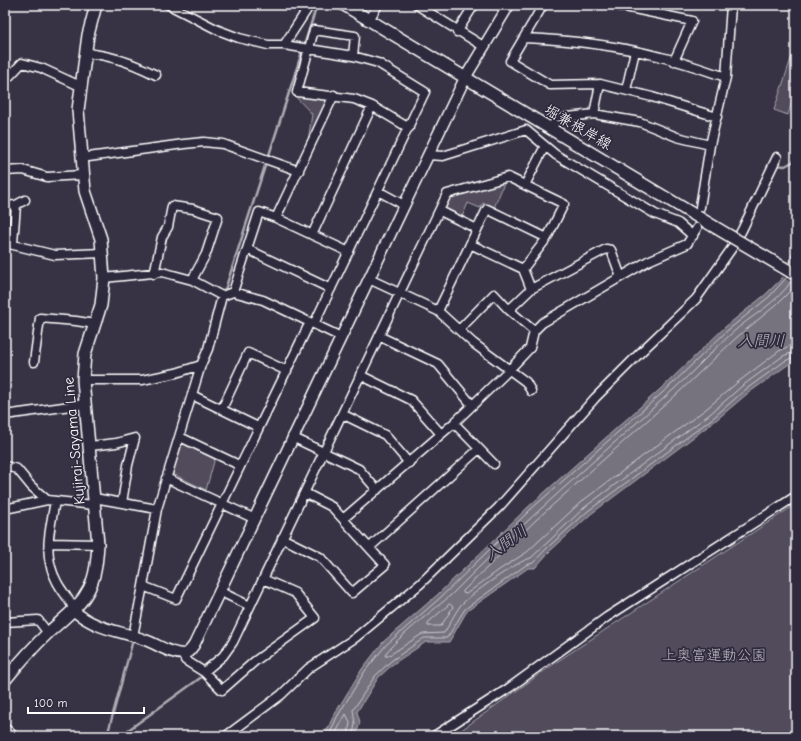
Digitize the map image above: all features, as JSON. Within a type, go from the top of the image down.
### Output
[{"type":"main road","name":"Kujirai-Sayama Line","points":[[5,680],[28,653],[48,633],[74,611],[83,599],[94,576],[98,544],[83,380],[86,354],[101,305],[104,278],[101,239],[85,191],[78,110],[85,53],[96,5]]},
{"type":"main road","name":"堀兼根岸線","points":[[344,5],[796,275]]},
{"type":"street","points":[[144,586],[176,599],[239,465],[331,289],[425,92],[378,63],[353,56],[284,45],[268,45],[239,38],[218,30],[169,5]]},
{"type":"street","points":[[284,45],[310,5]]},
{"type":"street","points":[[369,20],[378,5]]},
{"type":"street","points":[[457,32],[474,5]]},
{"type":"street","points":[[184,655],[194,644],[218,591],[465,78],[509,5]]},
{"type":"street","points":[[544,5],[510,61],[550,85],[600,84],[679,104],[717,117]]},
{"type":"street","points":[[619,5],[692,21],[674,61]]},
{"type":"street","points":[[700,207],[710,145],[726,77],[731,5]]},
{"type":"street","points":[[422,6],[457,32],[484,46]]},
{"type":"street","points":[[353,56],[355,36],[314,30],[304,49],[297,92],[334,95],[354,99],[372,106],[408,128]]},
{"type":"street","points":[[524,38],[575,41],[635,51],[726,77]]},
{"type":"street","points":[[626,90],[635,51]]},
{"type":"street","points":[[85,53],[104,54],[134,64],[156,75]]},
{"type":"street","points":[[5,81],[22,63],[40,68],[80,86]]},
{"type":"street","points":[[594,114],[600,84]]},
{"type":"street","points":[[276,218],[334,95]]},
{"type":"street","points":[[312,234],[372,106]]},
{"type":"street","points":[[548,128],[560,120],[568,117],[594,114],[640,122],[677,137],[710,145]]},
{"type":"street","points":[[428,155],[443,156],[526,130],[556,155],[655,214],[678,223],[693,236]]},
{"type":"street","points":[[81,158],[204,142],[223,144],[299,171]]},
{"type":"street","points":[[525,185],[545,146]]},
{"type":"street","points":[[226,736],[281,695],[309,668],[355,638],[420,584],[499,507],[580,415],[646,346],[696,299],[739,236],[777,157]]},
{"type":"street","points":[[5,171],[23,170],[47,177],[83,175]]},
{"type":"street","points":[[204,672],[229,648],[305,493],[447,194],[508,177],[564,204],[547,238],[523,269]]},
{"type":"street","points":[[378,191],[404,205]]},
{"type":"street","points":[[5,206],[16,205],[25,200]]},
{"type":"street","points":[[16,205],[9,243],[55,255],[103,253]]},
{"type":"street","points":[[154,274],[162,237],[168,227],[172,206],[193,209],[218,216],[206,254],[192,280]]},
{"type":"street","points":[[438,311],[487,209],[547,238]]},
{"type":"street","points":[[440,211],[477,229]]},
{"type":"street","points":[[233,292],[259,212],[312,234],[349,252]]},
{"type":"street","points":[[343,519],[454,423],[509,370],[530,348],[534,331],[542,323],[648,261],[687,244],[697,228]]},
{"type":"street","points":[[470,244],[523,269],[531,289]]},
{"type":"street","points":[[247,249],[331,289]]},
{"type":"street","points":[[510,310],[531,289],[606,249],[611,250],[621,277]]},
{"type":"street","points":[[104,278],[162,272],[192,280],[222,296],[233,292],[263,300],[341,337]]},
{"type":"street","points":[[369,278],[438,311],[459,330],[526,382],[531,391]]},
{"type":"street","points":[[459,330],[494,294],[534,331]]},
{"type":"street","points":[[133,636],[144,586],[157,509],[201,365],[208,349],[222,296]]},
{"type":"street","points":[[34,362],[40,318],[76,320],[95,324]]},
{"type":"street","points":[[379,336],[438,364],[472,405]]},
{"type":"street","points":[[222,409],[248,352],[287,371]]},
{"type":"street","points":[[83,380],[142,380],[176,373],[201,365]]},
{"type":"street","points":[[360,375],[411,400],[441,434]]},
{"type":"street","points":[[192,395],[258,427]]},
{"type":"street","points":[[5,415],[85,404]]},
{"type":"street","points":[[342,414],[385,435],[409,463]]},
{"type":"street","points":[[454,423],[494,464]]},
{"type":"street","points":[[180,437],[239,465]]},
{"type":"street","points":[[292,437],[359,469],[377,490]]},
{"type":"street","points":[[90,446],[116,443],[135,438],[128,465],[122,503]]},
{"type":"street","points":[[370,547],[479,450]]},
{"type":"street","points":[[5,466],[17,468],[31,486],[51,500]]},
{"type":"street","points":[[166,478],[253,518]]},
{"type":"street","points":[[282,538],[320,557],[352,593],[385,565],[332,507],[305,493]]},
{"type":"street","points":[[434,736],[509,688],[608,617],[796,496]]},
{"type":"street","points":[[5,509],[51,500],[122,503],[157,509]]},
{"type":"street","points":[[51,500],[48,543],[49,567],[64,595],[72,602],[74,611],[94,625],[133,636],[184,655]]},
{"type":"street","points":[[48,543],[98,544]]},
{"type":"street","points":[[184,655],[185,660],[204,672],[222,690],[255,661],[315,618],[295,593],[263,579]]},
{"type":"street","points":[[218,591],[250,606]]},
{"type":"street","points":[[5,622],[38,620],[48,633]]},
{"type":"street","points":[[5,728],[14,736]]},
{"type":"green space","points":[[796,44],[796,88],[788,115],[774,110]]},
{"type":"green space","points":[[293,94],[326,98],[329,102],[308,141],[312,114]]},
{"type":"green space","points":[[505,181],[494,208],[483,203],[480,208],[468,203],[462,217],[445,208],[450,197]]},
{"type":"green space","points":[[181,441],[215,458],[206,490],[171,473]]},
{"type":"green space","name":"上奥富運動公園","points":[[796,504],[796,728],[780,736],[453,736],[558,661]]},
{"type":"water","name":"入間川","points":[[796,248],[796,359],[747,394],[715,421],[591,514],[549,552],[535,568],[528,568],[467,611],[449,642],[426,642],[393,664],[378,678],[357,712],[360,722],[356,736],[324,736],[334,715],[362,669],[383,642],[437,595],[527,508],[667,383],[725,327],[766,294],[783,277]]},
{"type":"pier","points":[[787,261],[796,266],[796,285],[781,276]]},
{"type":"waterway","points":[[269,155],[317,5]]},
{"type":"waterway","points":[[776,165],[785,166],[796,160]]},
{"type":"waterway","points":[[225,290],[265,166]]},
{"type":"waterway","points":[[107,736],[133,640]]},
{"type":"waterway","points":[[120,736],[203,676]]}]
